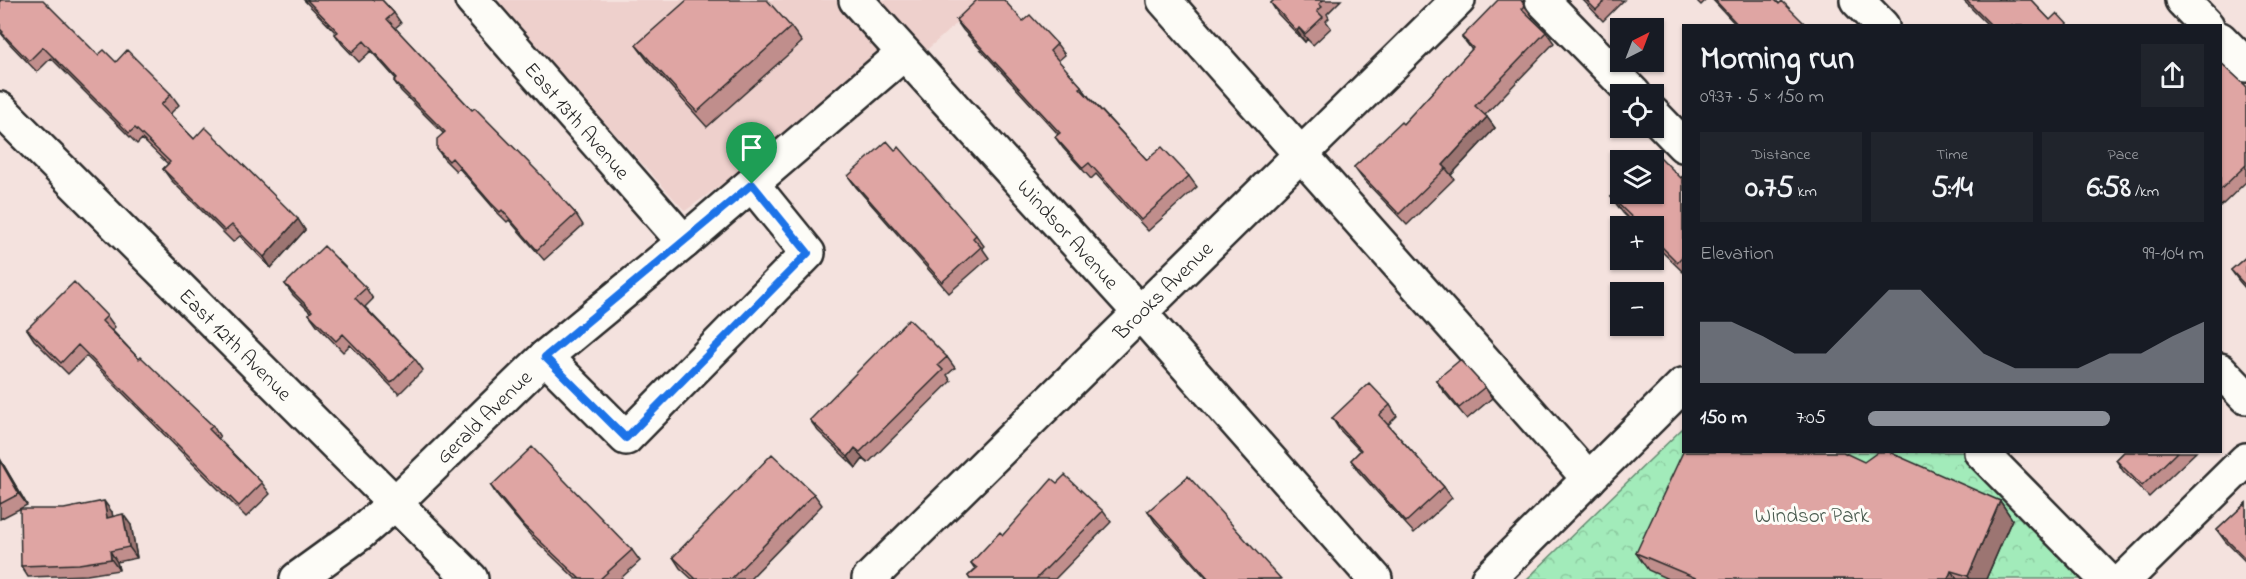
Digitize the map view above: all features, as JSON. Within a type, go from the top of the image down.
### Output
[{"type":"street","name":"East 13th Avenue","points":[[472,0],[684,242]]},
{"type":"street","name":"Windsor Avenue","points":[[856,0],[1140,313],[1375,579]]},
{"type":"street","points":[[1164,0],[1589,479]]},
{"type":"street","name":"Brooks Avenue","points":[[869,579],[1458,0]]},
{"type":"street","points":[[1542,0],[1624,84]]},
{"type":"street","points":[[1857,0],[1880,24]]},
{"type":"street","points":[[2182,0],[2205,24]]},
{"type":"street","points":[[2222,41],[2246,65]]},
{"type":"street","name":"Gerald Avenue","points":[[297,579],[359,534],[395,503],[545,357],[684,242],[903,54]]},
{"type":"street","name":"East 12th Avenue","points":[[0,109],[471,579]]},
{"type":"street","points":[[1664,125],[1682,144]]},
{"type":"street","points":[[545,357],[626,438],[808,253],[752,184]]},
{"type":"street","points":[[2222,372],[2246,397]]},
{"type":"street","points":[[1488,579],[1682,386]]},
{"type":"street","points":[[1982,453],[2106,579]]},
{"type":"street","points":[[2125,579],[2246,460]]},
{"type":"shaded area","points":[[501,0],[983,0],[913,62],[892,60],[685,211],[497,3]]},
{"type":"green space","name":"Windsor Park","points":[[1682,429],[1682,453],[1970,453],[2094,579],[1527,579]]},
{"type":"building","points":[[0,0],[43,0],[98,55],[104,50],[116,62],[127,50],[171,94],[161,105],[194,139],[205,127],[298,219],[264,257],[232,225],[225,231],[163,169],[170,162],[135,128],[129,133],[43,47],[29,61],[0,29]]},
{"type":"building","points":[[307,0],[382,0],[394,13],[387,19],[472,110],[475,108],[576,214],[537,250],[502,210],[500,212],[491,203],[452,158],[449,161],[437,149],[437,139],[445,132],[394,81],[397,78],[364,41],[352,52],[335,34],[338,32]]},
{"type":"building","points":[[687,0],[767,0],[791,27],[697,112],[636,45]]},
{"type":"building","points":[[977,0],[1004,0],[1023,21],[1030,15],[1057,44],[1050,51],[1081,86],[1080,88],[1147,160],[1162,147],[1189,176],[1141,220],[1089,163],[1083,168],[1055,137],[1060,133],[956,20]]},
{"type":"building","points":[[1274,0],[1323,0],[1319,4],[1322,7],[1317,11],[1323,17],[1305,34],[1299,28],[1297,31],[1271,3]]},
{"type":"building","points":[[1498,0],[1521,0],[1525,6],[1522,9],[1546,32],[1475,106],[1487,117],[1443,165],[1446,168],[1399,214],[1354,167],[1401,122],[1403,124],[1473,48],[1462,37]]},
{"type":"building","points":[[1586,0],[1606,0],[1596,10]]},
{"type":"building","points":[[1715,0],[1775,0],[1779,4],[1782,1],[1805,24],[1737,24]]},
{"type":"building","points":[[1966,0],[2031,0],[2050,20],[2057,13],[2067,24],[1990,24]]},
{"type":"building","points":[[2222,64],[2246,86],[2246,165],[2222,188]]},
{"type":"building","points":[[887,141],[895,150],[899,147],[976,235],[973,238],[981,247],[942,282],[848,176]]},
{"type":"building","points":[[1664,161],[1682,177],[1682,257],[1677,262],[1664,249],[1664,216],[1631,216],[1618,204],[1664,204]]},
{"type":"building","points":[[324,246],[366,288],[355,298],[415,359],[391,383],[343,334],[336,341],[309,314],[312,311],[285,284]]},
{"type":"building","points":[[2246,257],[2246,286],[2231,270]]},
{"type":"building","points":[[74,282],[107,316],[102,321],[139,359],[141,357],[213,426],[209,429],[262,483],[239,506],[78,345],[61,363],[27,329]]},
{"type":"building","points":[[909,319],[947,357],[938,365],[943,370],[860,452],[855,448],[848,457],[810,420]]},
{"type":"building","points":[[1460,360],[1485,387],[1459,408],[1436,380]]},
{"type":"building","points":[[1369,383],[1390,405],[1379,415],[1444,487],[1406,522],[1351,460],[1361,450],[1332,418]]},
{"type":"building","points":[[532,447],[632,550],[600,579],[580,579],[523,525],[491,486]]},
{"type":"building","name":"Windsor Park","points":[[1683,453],[1845,453],[1864,462],[1877,453],[1891,453],[2000,501],[1968,576],[1951,571],[1948,579],[1698,579],[1636,553]]},
{"type":"building","points":[[2123,453],[2176,453],[2142,486],[2116,460]]},
{"type":"building","points":[[772,454],[814,494],[731,579],[696,579],[673,557]]},
{"type":"building","points":[[0,461],[19,494],[0,504]]},
{"type":"building","points":[[1065,475],[1103,511],[1036,579],[970,579],[968,576],[977,568],[971,563],[1000,532],[1003,535],[1052,479],[1057,483]]},
{"type":"building","points":[[1188,476],[1281,579],[1209,579],[1148,511]]},
{"type":"building","points":[[104,501],[107,518],[123,514],[129,547],[110,551],[111,559],[79,564],[21,566],[20,509],[64,509]]},
{"type":"building","points":[[2246,503],[2246,559],[2217,530]]},
{"type":"route","points":[[752,184],[808,253],[626,438],[545,357],[752,184]]}]
